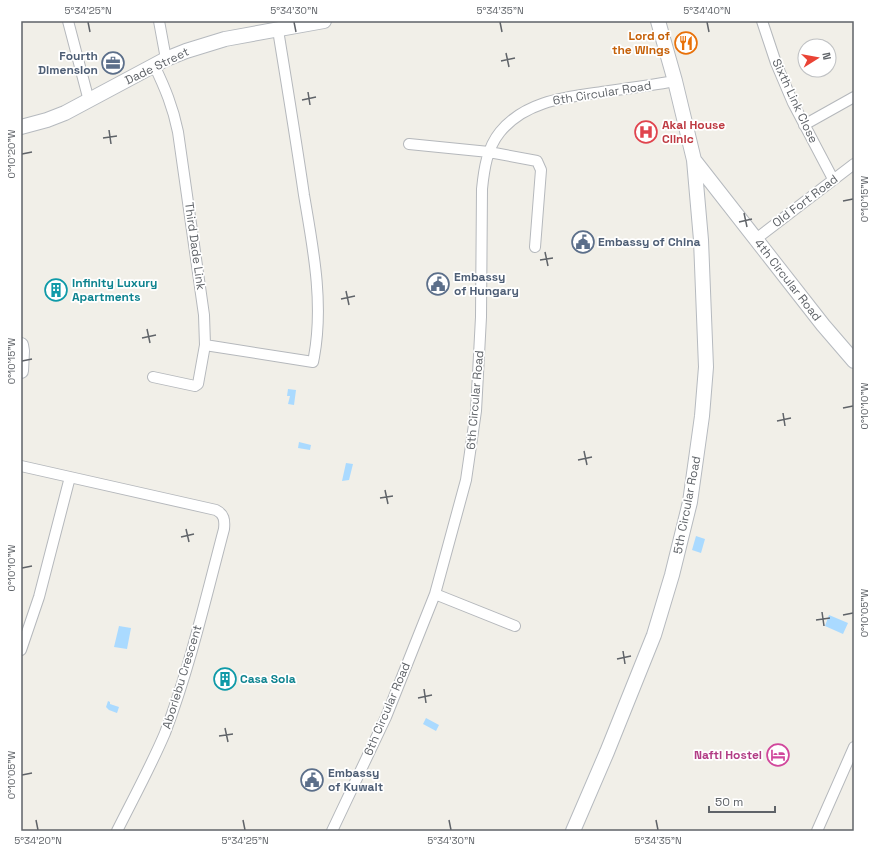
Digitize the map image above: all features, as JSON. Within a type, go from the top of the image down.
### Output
[{"type":"street","points":[[68,21],[89,101]]},
{"type":"street","name":"Third Dade Link","points":[[153,377],[195,386],[198,384],[205,345],[202,299],[178,132],[160,62],[159,21]]},
{"type":"street","name":"Dade Street","points":[[21,127],[47,120],[89,101],[160,62],[186,51],[225,39],[281,27],[324,21]]},
{"type":"street","name":"4th Circular Road","points":[[658,21],[675,81],[694,160],[823,325],[854,360]]},
{"type":"street","name":"Sixth Link Close","points":[[762,21],[776,62],[793,103],[833,179]]},
{"type":"street","points":[[205,345],[313,362],[319,317],[319,294],[281,27]]},
{"type":"street","name":"6th Circular Road","points":[[332,831],[386,717],[434,594],[466,480],[476,411],[481,317],[482,189],[484,170],[489,152],[500,132],[515,118],[527,110],[545,102],[675,81]]},
{"type":"street","points":[[804,124],[854,97]]},
{"type":"street","points":[[409,144],[489,152],[537,161],[541,170],[535,247]]},
{"type":"street","name":"5th Circular Road","points":[[573,831],[610,745],[654,635],[672,575],[690,502],[702,416],[706,367],[702,240],[694,160]]},
{"type":"street","name":"Old Fort Road","points":[[756,239],[854,164]]},
{"type":"street","points":[[21,345],[21,371]]},
{"type":"street","points":[[21,466],[70,477],[39,597],[21,650]]},
{"type":"street","name":"Aborlebu Crescent","points":[[70,477],[216,510],[220,512],[225,522],[174,709],[164,735],[117,831]]},
{"type":"street","points":[[434,594],[515,626]]},
{"type":"street","points":[[817,831],[854,747]]},
{"type":"water","points":[[288,389],[296,390],[294,405],[288,404],[290,396],[287,396]]},
{"type":"water","points":[[299,442],[311,445],[310,450],[298,448]]},
{"type":"water","points":[[346,463],[353,464],[349,480],[342,481]]},
{"type":"water","points":[[696,536],[705,539],[701,553],[692,550]]},
{"type":"water","points":[[829,615],[848,623],[843,634],[825,626]]},
{"type":"water","points":[[119,626],[131,628],[127,649],[114,647]]},
{"type":"water","points":[[108,701],[110,704],[119,707],[117,713],[106,707]]},
{"type":"water","points":[[426,718],[439,725],[436,731],[423,724]]},
{"type":"place","name":"Lord of the Wings","points":[[686,43]]},
{"type":"place","name":"Fourth Dimension","points":[[113,63]]},
{"type":"place","name":"Akai House Clinic","points":[[646,132]]},
{"type":"place","name":"Embassy of China","points":[[583,242]]},
{"type":"place","name":"Embassy of Hungary","points":[[438,284]]},
{"type":"place","name":"Infinity Luxury Apartments","points":[[56,290]]},
{"type":"place","name":"Casa Soia","points":[[225,679]]},
{"type":"place","name":"Nafti Hostel","points":[[778,755]]},
{"type":"place","name":"Embassy of Kuwait","points":[[312,780]]}]
